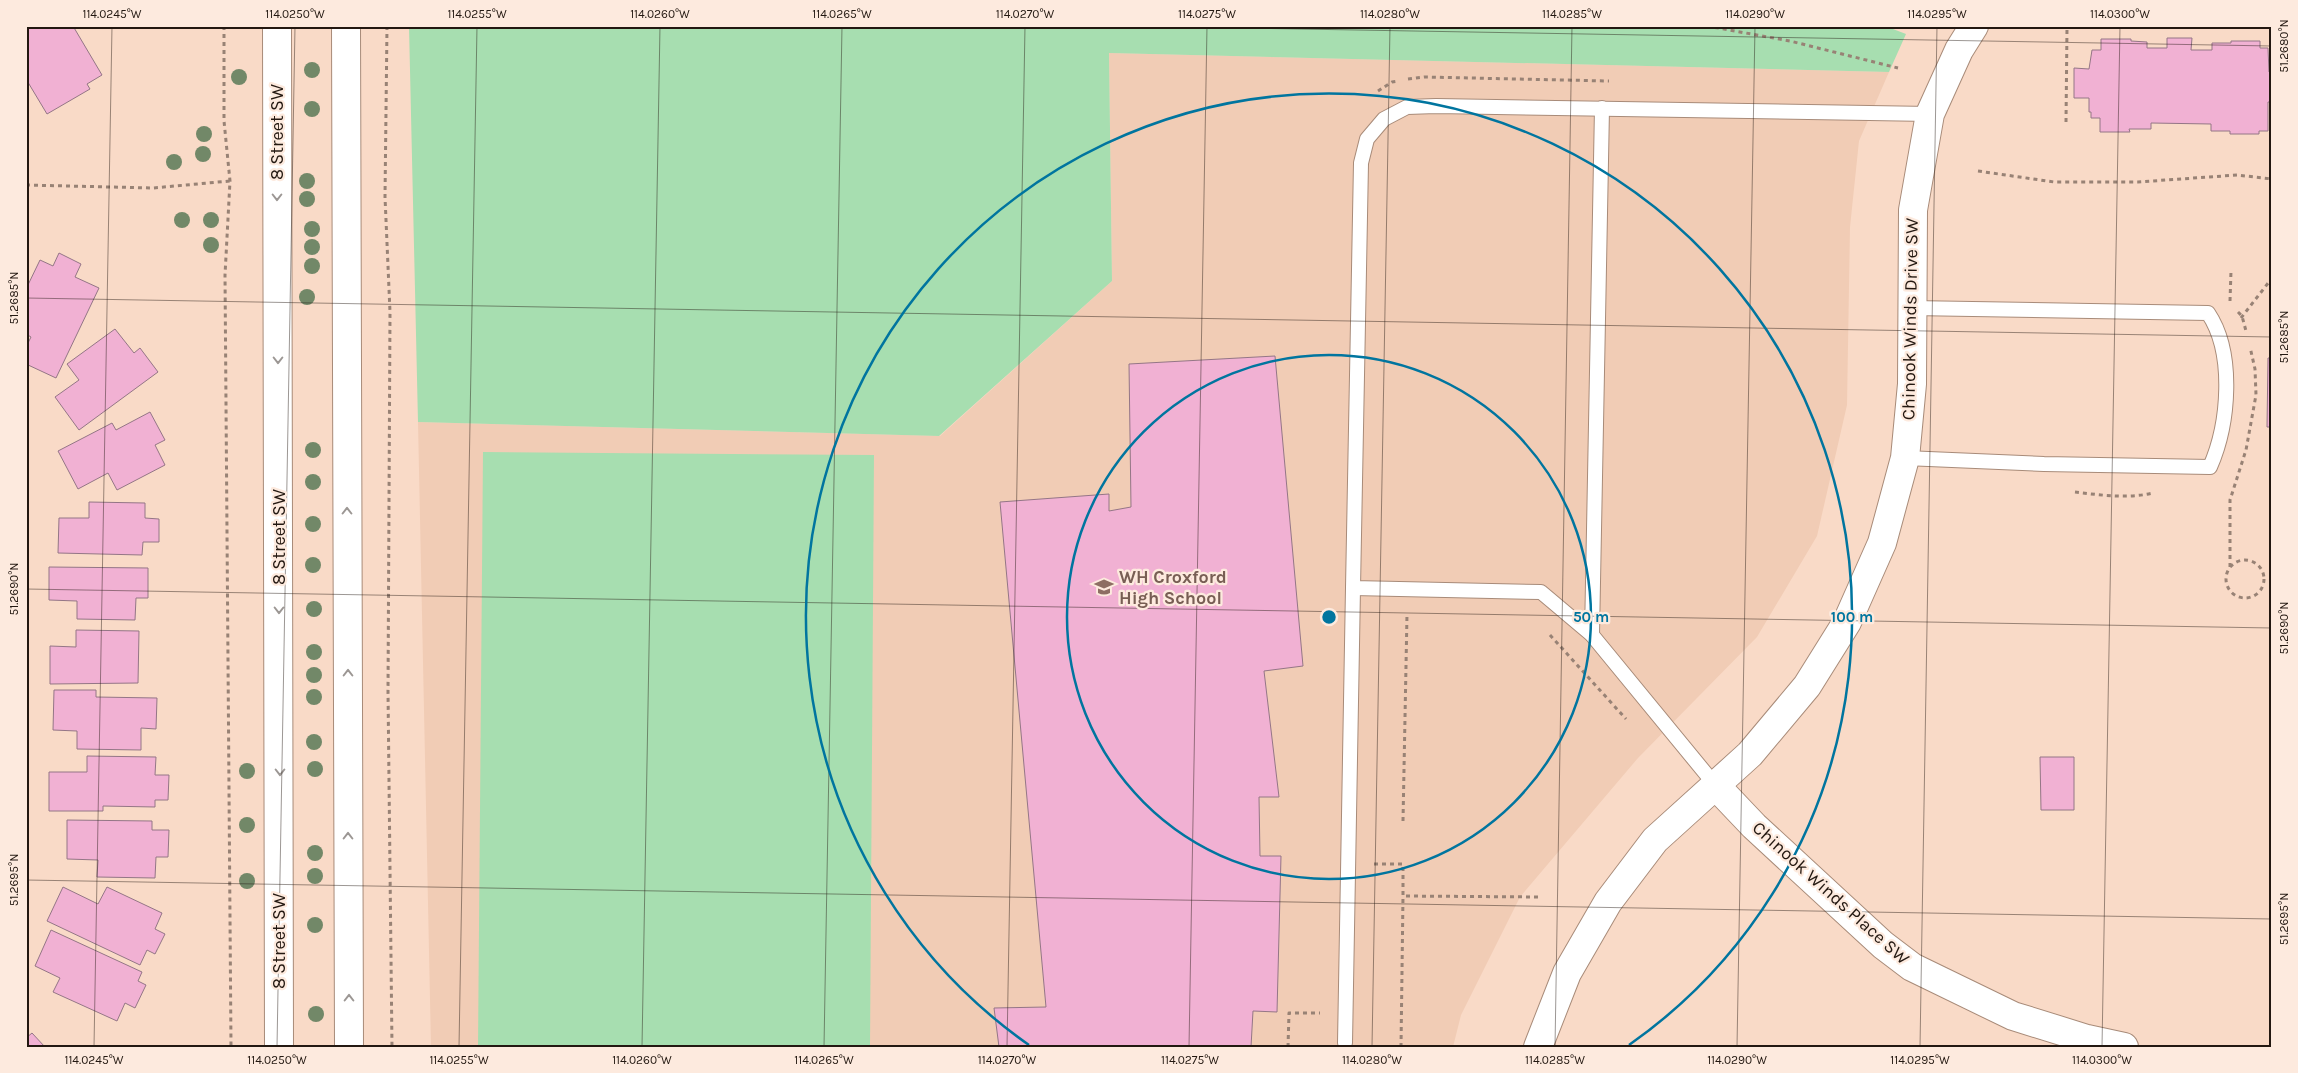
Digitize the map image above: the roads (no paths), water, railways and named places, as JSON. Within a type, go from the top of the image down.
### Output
[{"type":"main road","name":"8 Street SW","points":[[277,26],[279,1047]]},
{"type":"main road","points":[[346,26],[349,1047]]},
{"type":"main road","name":"Chinook Winds Drive SW","points":[[1538,1047],[1567,973],[1608,902],[1654,840],[1750,754],[1807,686],[1848,622],[1882,543],[1905,458],[1912,384],[1913,210],[1930,114],[1959,50],[1974,26]]},
{"type":"main road","name":"Chinook Winds Place SW","points":[[1716,786],[1754,826],[1883,945],[1912,967],[2013,1016],[2087,1039],[2124,1047]]},
{"type":"lane","points":[[1345,1043],[1361,163],[1367,139],[1384,119],[1407,107],[1602,108],[1930,114]]},
{"type":"lane","points":[[1592,635],[1602,108]]},
{"type":"lane","points":[[1905,458],[2044,464],[2210,467],[2217,452],[2222,427],[2226,385],[2220,341],[2216,326],[2208,313],[1911,308]]},
{"type":"lane","points":[[1353,588],[1541,592],[1592,635],[1716,786]]},
{"type":"place","name":"WH Croxford High School","points":[[1104,587]]}]
